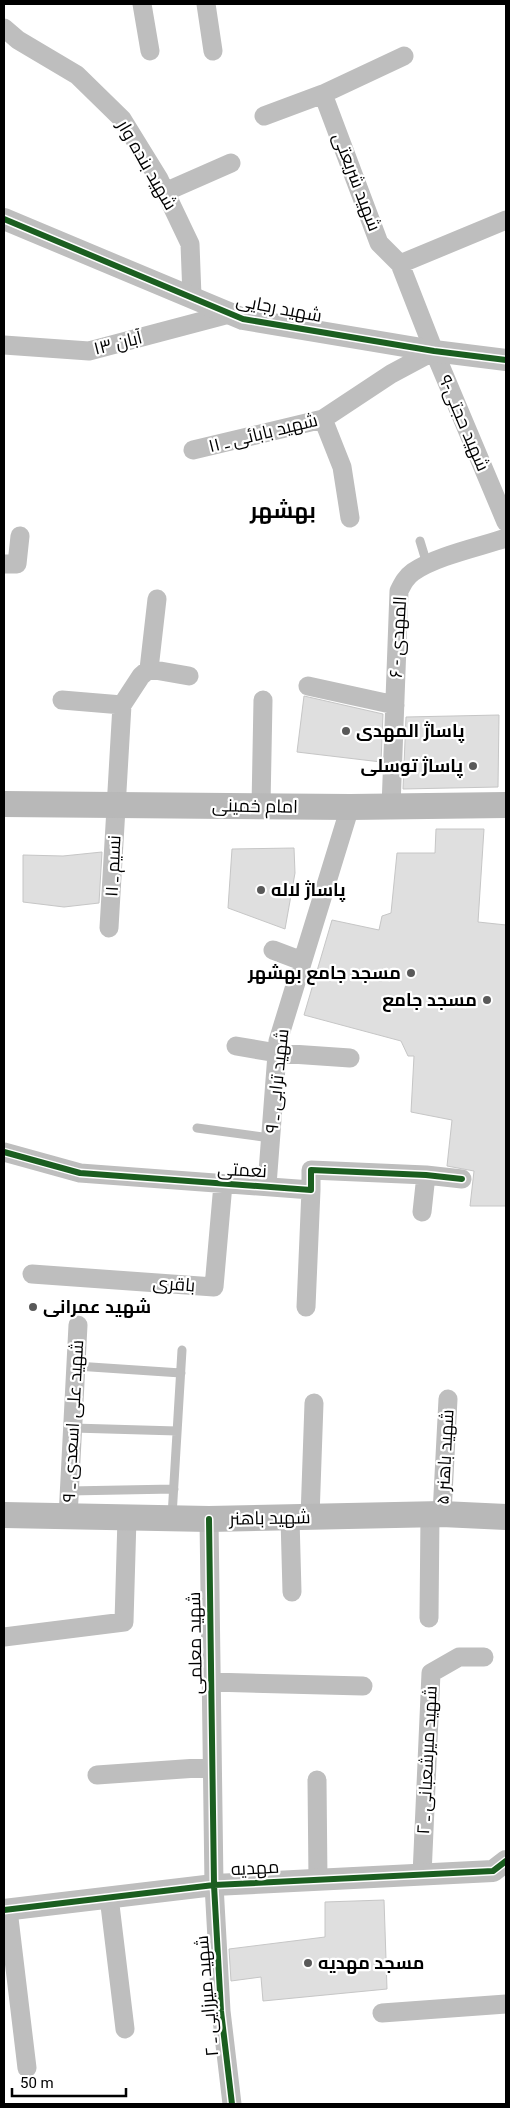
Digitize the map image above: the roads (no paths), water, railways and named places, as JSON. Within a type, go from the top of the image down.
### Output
[{"type":"main road","name":"امام خمینی","points":[[4,804],[350,807],[506,805]]},
{"type":"main road","name":"شهید باهنر","points":[[4,1515],[172,1519],[436,1515],[506,1517]]},
{"type":"street","points":[[142,4],[150,51]]},
{"type":"street","points":[[206,4],[213,51]]},
{"type":"street","name":"شهید بنده وار","points":[[4,28],[18,40],[77,75],[122,119],[165,192],[190,244],[192,296]]},
{"type":"street","points":[[264,116],[324,94],[404,56]]},
{"type":"street","name":"شهید شریعتی","points":[[324,94],[379,243],[400,264]]},
{"type":"street","points":[[165,192],[231,163]]},
{"type":"street","name":"شهید رجایی","points":[[4,219],[192,296],[229,314],[243,318],[434,351],[506,360]]},
{"type":"street","points":[[400,264],[506,220]]},
{"type":"street","name":"شهید حجتی-۹","points":[[400,264],[434,351],[506,522]]},
{"type":"street","name":"۱۳ آبان","points":[[4,345],[89,351],[229,314]]},
{"type":"street","name":"شهید بابائی ـ ۱۱","points":[[193,450],[323,419],[391,374],[434,351]]},
{"type":"street","points":[[323,419],[342,467],[350,518]]},
{"type":"street","points":[[4,564],[17,564],[20,536]]},
{"type":"street","name":"المهدی - ۶","points":[[391,807],[399,590],[412,573],[427,564],[506,538]]},
{"type":"street","points":[[62,700],[122,705],[141,676],[149,669],[157,599]]},
{"type":"street","points":[[149,669],[189,676]]},
{"type":"street","points":[[308,686],[394,705]]},
{"type":"street","points":[[261,806],[263,700]]},
{"type":"street","name":"نسیم ـ ۱۱","points":[[109,928],[122,705]]},
{"type":"street","name":"شهید ترابی ـ ۹","points":[[266,1186],[278,1041],[350,807]]},
{"type":"street","points":[[273,950],[302,961]]},
{"type":"street","points":[[236,1046],[277,1053],[350,1058]]},
{"type":"street","name":"نعمتی","points":[[4,1152],[80,1173],[311,1190]]},
{"type":"street","points":[[306,1307],[311,1170],[426,1175],[462,1180]]},
{"type":"street","points":[[422,1212],[426,1175]]},
{"type":"street","name":"باقری","points":[[32,1274],[214,1287],[223,1184]]},
{"type":"street","name":"شهید علی اسعدی ـ ۹","points":[[68,1517],[78,1325]]},
{"type":"street","name":"شهید باهنر ۵","points":[[429,1618],[436,1515],[448,1399]]},
{"type":"street","points":[[292,1592],[314,1403]]},
{"type":"street","points":[[4,1637],[124,1622],[127,1518]]},
{"type":"street","name":"شهید معلمی","points":[[209,1519],[214,1885]]},
{"type":"street","name":"شهید میرشعبانی ـ ۲","points":[[422,1875],[430,1673],[459,1657],[484,1657]]},
{"type":"street","points":[[211,1682],[363,1686]]},
{"type":"street","points":[[97,1775],[212,1767]]},
{"type":"street","points":[[317,1780],[318,1880]]},
{"type":"street","name":"مهدیه","points":[[6,1910],[214,1885],[422,1875],[502,1869]]},
{"type":"street","name":"شهید میرزایی ـ ۲","points":[[214,1885],[221,2011],[232,2104]]},
{"type":"street","points":[[109,1898],[125,2029]]},
{"type":"street","points":[[6,1910],[27,2068]]},
{"type":"street","points":[[382,2013],[506,2004]]},
{"type":"lane","points":[[420,541],[427,564]]},
{"type":"lane","points":[[197,1128],[270,1138]]},
{"type":"lane","points":[[172,1519],[182,1350]]},
{"type":"lane","points":[[76,1366],[181,1373]]},
{"type":"lane","points":[[73,1428],[177,1431]]},
{"type":"lane","points":[[69,1491],[174,1489]]},
{"type":"place","name":"پاساژ المهدی","points":[[346,731]]},
{"type":"place","name":"پاساژ توسلی","points":[[473,766]]},
{"type":"place","name":"پاساژ لاله","points":[[261,890]]},
{"type":"place","name":"مسجد جامع بهشهر","points":[[411,973]]},
{"type":"place","name":"مسجد جامع","points":[[487,1000]]},
{"type":"place","name":"شهید عمرانی","points":[[33,1307]]},
{"type":"place","name":"مسجد مهدیه","points":[[308,1963]]},
{"type":"district","name":"بهشهر","points":[[283,510]]}]
